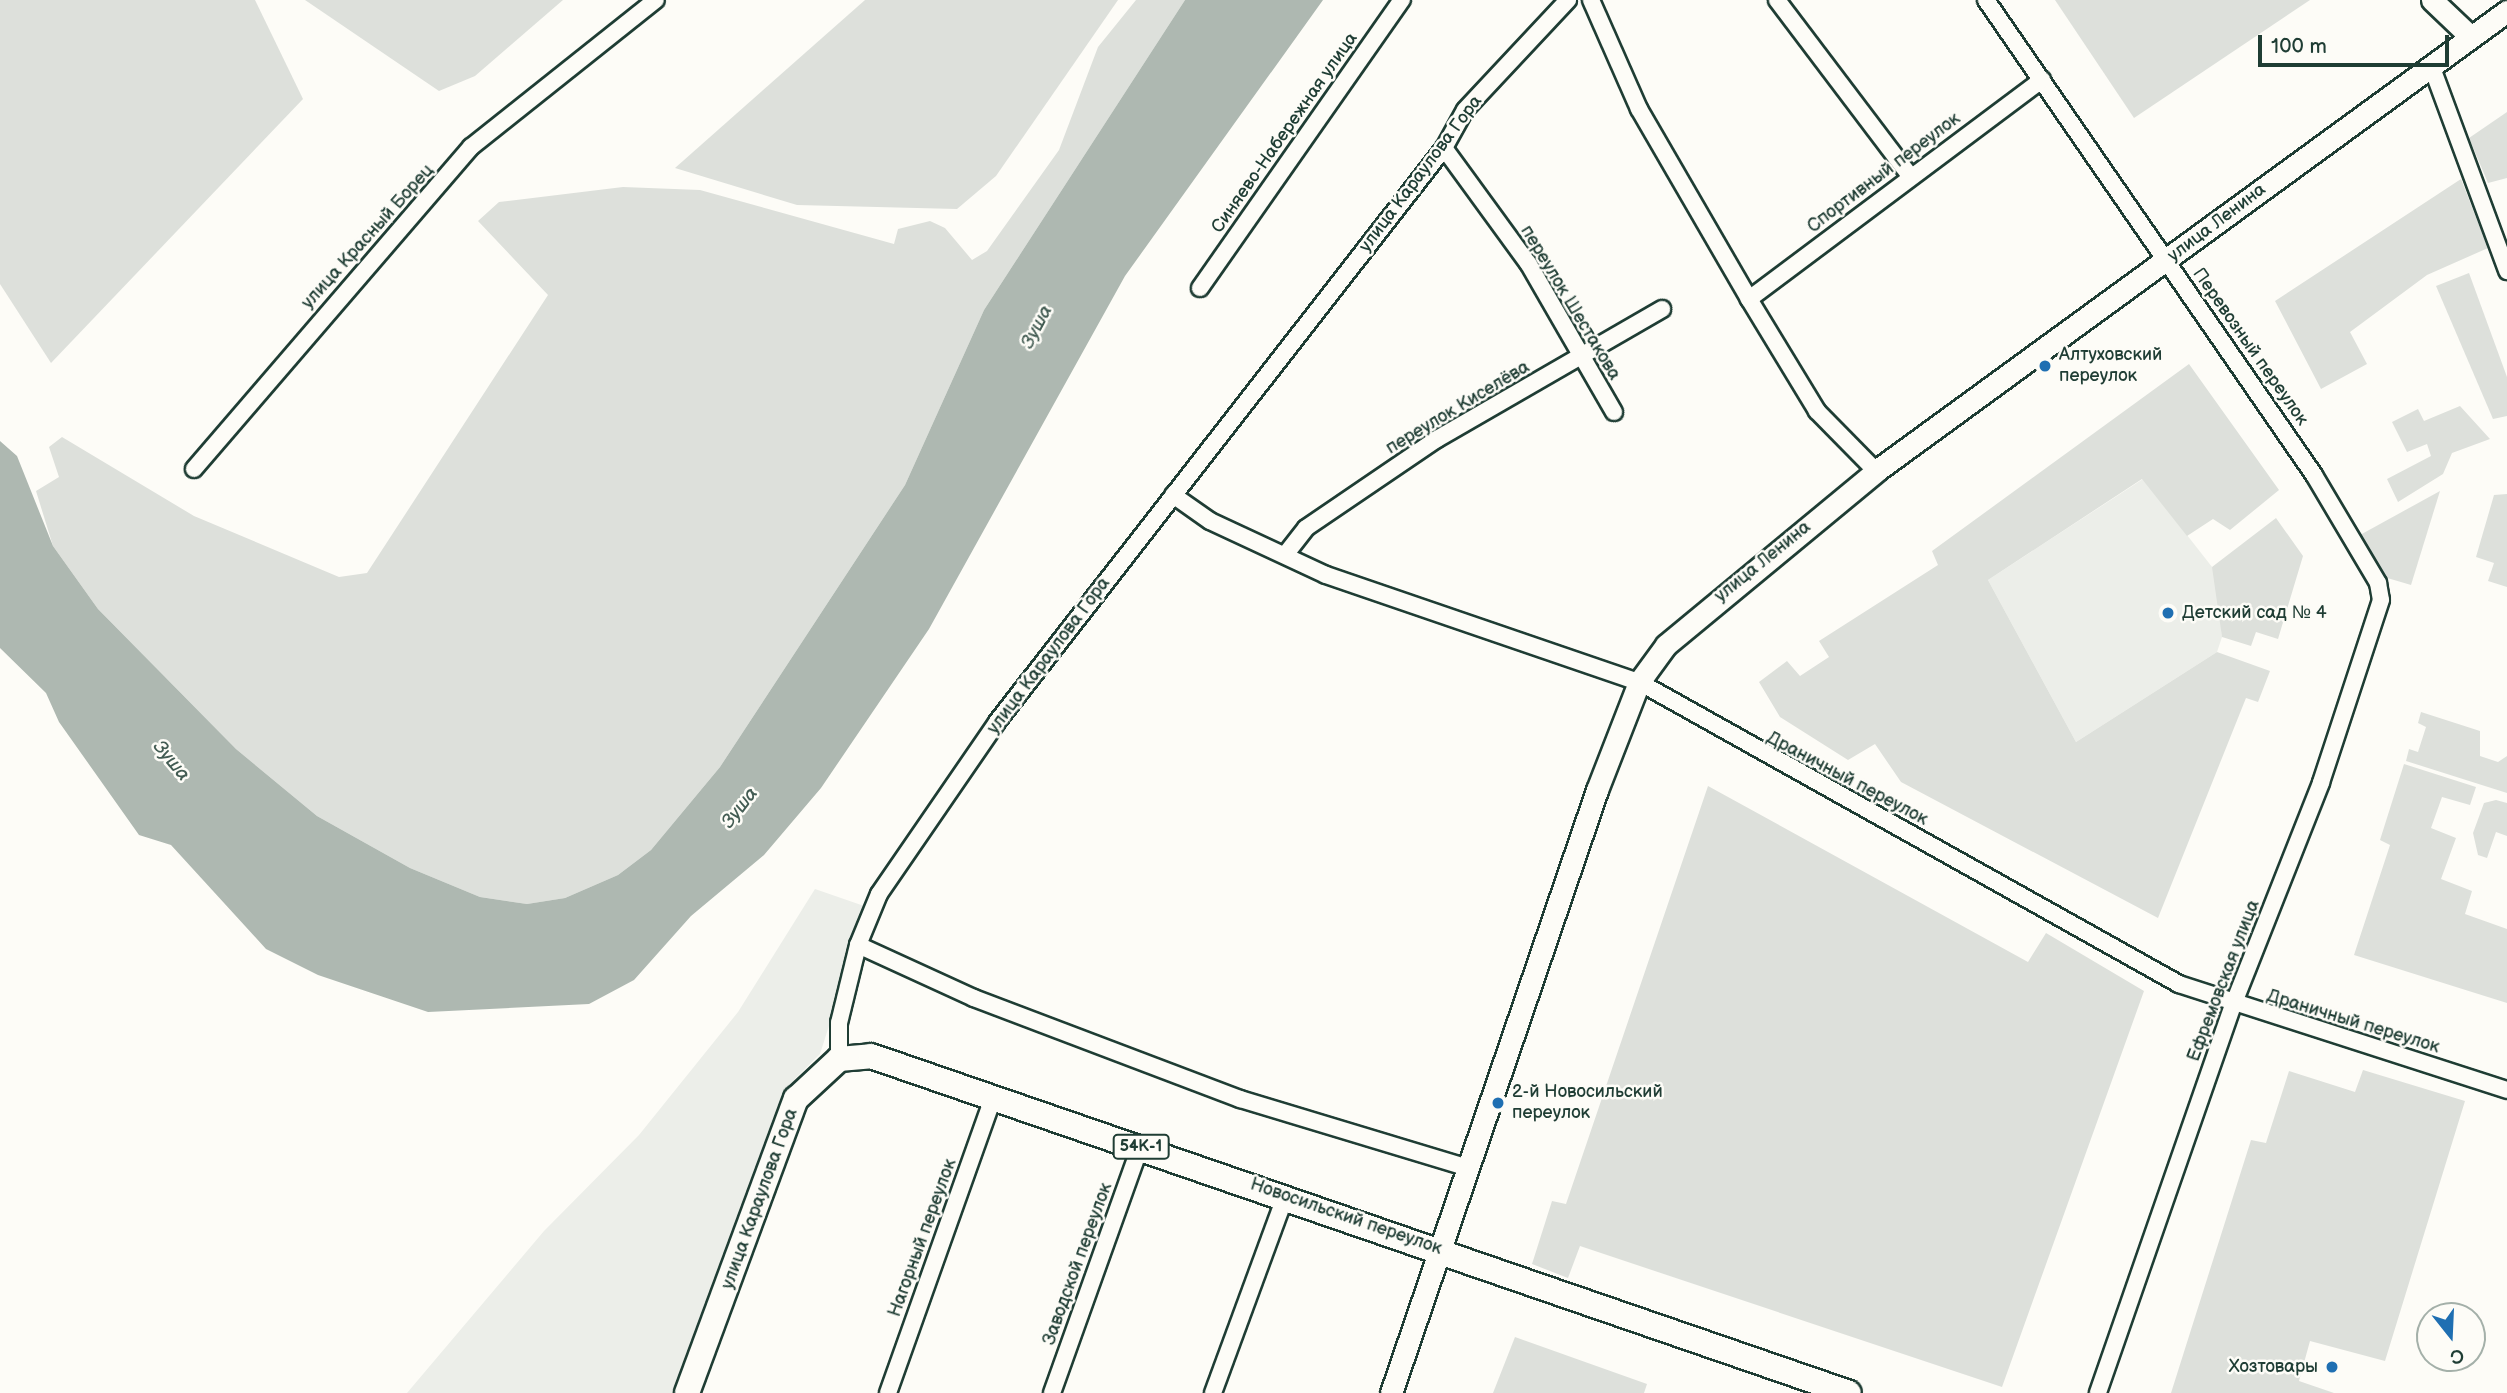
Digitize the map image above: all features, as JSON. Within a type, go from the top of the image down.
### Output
[{"type":"main road","points":[[2432,0],[2470,36]]},
{"type":"main road","name":"улица Ленина","points":[[1391,1393],[1639,682],[1695,618],[1876,471],[2507,11]]},
{"type":"main road","name":"Новосильский переулок","points":[[839,1059],[871,1056],[994,1096],[1849,1393]]},
{"type":"main road","name":"улица Караулова Гора","points":[[687,1393],[790,1111],[808,1083],[839,1059]]},
{"type":"street","name":"улица Красный Борец","points":[[194,469],[471,146],[656,0]]},
{"type":"street","name":"Синяево-Набережная улица","points":[[1200,288],[1402,0]]},
{"type":"street","name":"улица Караулова Гора","points":[[839,1059],[839,1023],[858,945],[879,894],[997,722],[1444,148],[1465,110],[1568,0]]},
{"type":"street","points":[[1591,0],[1639,109],[1749,299],[1817,411],[1876,471]]},
{"type":"street","points":[[1777,0],[1910,176]]},
{"type":"street","name":"Перевозный переулок","points":[[1986,0],[2314,475],[2378,583]]},
{"type":"street","points":[[2431,65],[2507,271]]},
{"type":"street","name":"Спортивный переулок","points":[[1749,299],[1910,176],[2042,80]]},
{"type":"street","name":"переулок Шестакова","points":[[1444,148],[1528,263],[1580,359],[1614,412]]},
{"type":"street","name":"переулок Киселёва","points":[[1285,555],[1306,528],[1437,439],[1580,359],[1662,309]]},
{"type":"street","name":"Драничный переулок","points":[[1173,495],[1210,521],[1362,589],[1639,682],[2127,957],[2233,1005],[2507,1090]]},
{"type":"street","name":"Ефремовская улица","points":[[2098,1393],[2233,1005],[2370,643],[2381,600],[2378,583]]},
{"type":"street","points":[[858,945],[974,998],[1240,1100],[1469,1168]]},
{"type":"street","name":"Нагорный переулок","points":[[888,1393],[994,1096]]},
{"type":"street","name":"Заводской переулок","points":[[1052,1393],[1140,1147]]},
{"type":"street","points":[[1213,1393],[1285,1197]]},
{"type":"shaded area","points":[[0,0],[255,0],[303,99],[51,363],[0,284]]},
{"type":"shaded area","points":[[305,0],[563,0],[475,76],[439,91]]},
{"type":"shaded area","points":[[865,0],[1118,0],[996,176],[957,209],[797,205],[675,168]]},
{"type":"shaded area","points":[[1136,0],[1185,0],[984,310],[905,485],[720,767],[651,850],[618,875],[565,898],[527,904],[480,897],[410,868],[317,816],[236,749],[98,609],[53,546],[36,491],[59,477],[49,447],[62,437],[194,516],[339,577],[367,573],[548,295],[478,221],[499,202],[623,187],[700,190],[894,244],[898,229],[930,221],[945,228],[972,260],[987,251],[1059,150],[1098,47]]},
{"type":"shaded area","points":[[2055,0],[2310,0],[2134,118]]},
{"type":"shaded area","points":[[2507,112],[2507,178],[2488,183],[2469,138]]},
{"type":"shaded area","points":[[2461,179],[2488,248],[2427,275],[2350,332],[2367,364],[2321,389],[2275,301]]},
{"type":"shaded area","points":[[2469,273],[2507,377],[2507,416],[2493,419],[2436,286]]},
{"type":"shaded area","points":[[2189,364],[2279,490],[2230,530],[2213,519],[2187,536],[2142,479],[1988,580],[2076,742],[2217,652],[2270,671],[2258,702],[2246,698],[2158,918],[1901,782],[1875,744],[1848,760],[1780,717],[1759,682],[1787,661],[1800,676],[1829,657],[1819,641],[1938,565],[1932,551]]},
{"type":"shaded area","points":[[2460,406],[2490,439],[2452,453],[2443,474],[2398,502],[2387,479],[2431,456],[2427,444],[2407,452],[2392,422],[2418,409],[2424,421]]},
{"type":"shaded area","points":[[2143,479],[2216,572],[2222,637],[2217,652],[2076,742],[1988,580]]},
{"type":"shaded area","points":[[2440,491],[2411,585],[2384,577],[2360,535]]},
{"type":"shaded area","points":[[2507,494],[2507,587],[2488,581],[2494,563],[2476,557],[2494,495]]},
{"type":"shaded area","points":[[2276,518],[2303,556],[2278,639],[2256,632],[2251,646],[2222,637],[2212,567]]},
{"type":"shaded area","points":[[2421,712],[2480,731],[2480,756],[2498,762],[2507,756],[2507,793],[2406,761],[2409,749],[2418,752],[2426,727],[2418,723]]},
{"type":"shaded area","points":[[2404,764],[2476,787],[2470,805],[2442,797],[2431,828],[2456,838],[2441,879],[2472,891],[2465,914],[2507,929],[2507,1003],[2354,955],[2390,845],[2380,840]]},
{"type":"shaded area","points":[[1708,786],[2028,962],[2046,933],[2144,991],[2002,1387],[1580,1246],[1568,1278],[1532,1264],[1552,1201],[1566,1204]]},
{"type":"shaded area","points":[[2496,800],[2507,803],[2507,836],[2496,832],[2487,858],[2478,855],[2473,833],[2484,803]]},
{"type":"shaded area","points":[[815,889],[867,907],[820,1054],[795,1079],[774,1115],[675,1393],[407,1393],[544,1231],[639,1135],[738,1012]]},
{"type":"shaded area","points":[[2363,1070],[2465,1101],[2385,1361],[2310,1341],[2299,1381],[2334,1393],[2171,1393],[2251,1140],[2266,1143],[2289,1071],[2355,1092]]},
{"type":"shaded area","points":[[1515,1337],[1647,1384],[1644,1393],[1493,1393]]},
{"type":"water","name":"Зуша","points":[[1185,0],[1323,0],[1125,276],[929,629],[821,788],[764,855],[691,916],[634,980],[589,1004],[428,1012],[318,975],[266,949],[171,845],[139,835],[59,722],[46,693],[0,648],[0,441],[17,456],[53,546],[98,609],[236,749],[317,816],[410,868],[480,897],[527,904],[565,898],[618,875],[651,850],[720,767],[905,485],[984,310]]},
{"type":"place","name":"Алтуховский переулок","points":[[2045,366]]},
{"type":"place","name":"Детский сад № 4","points":[[2168,613]]},
{"type":"place","name":"2-й Новосильский переулок","points":[[1498,1103]]},
{"type":"place","name":"Хозтовары","points":[[2332,1367]]}]
